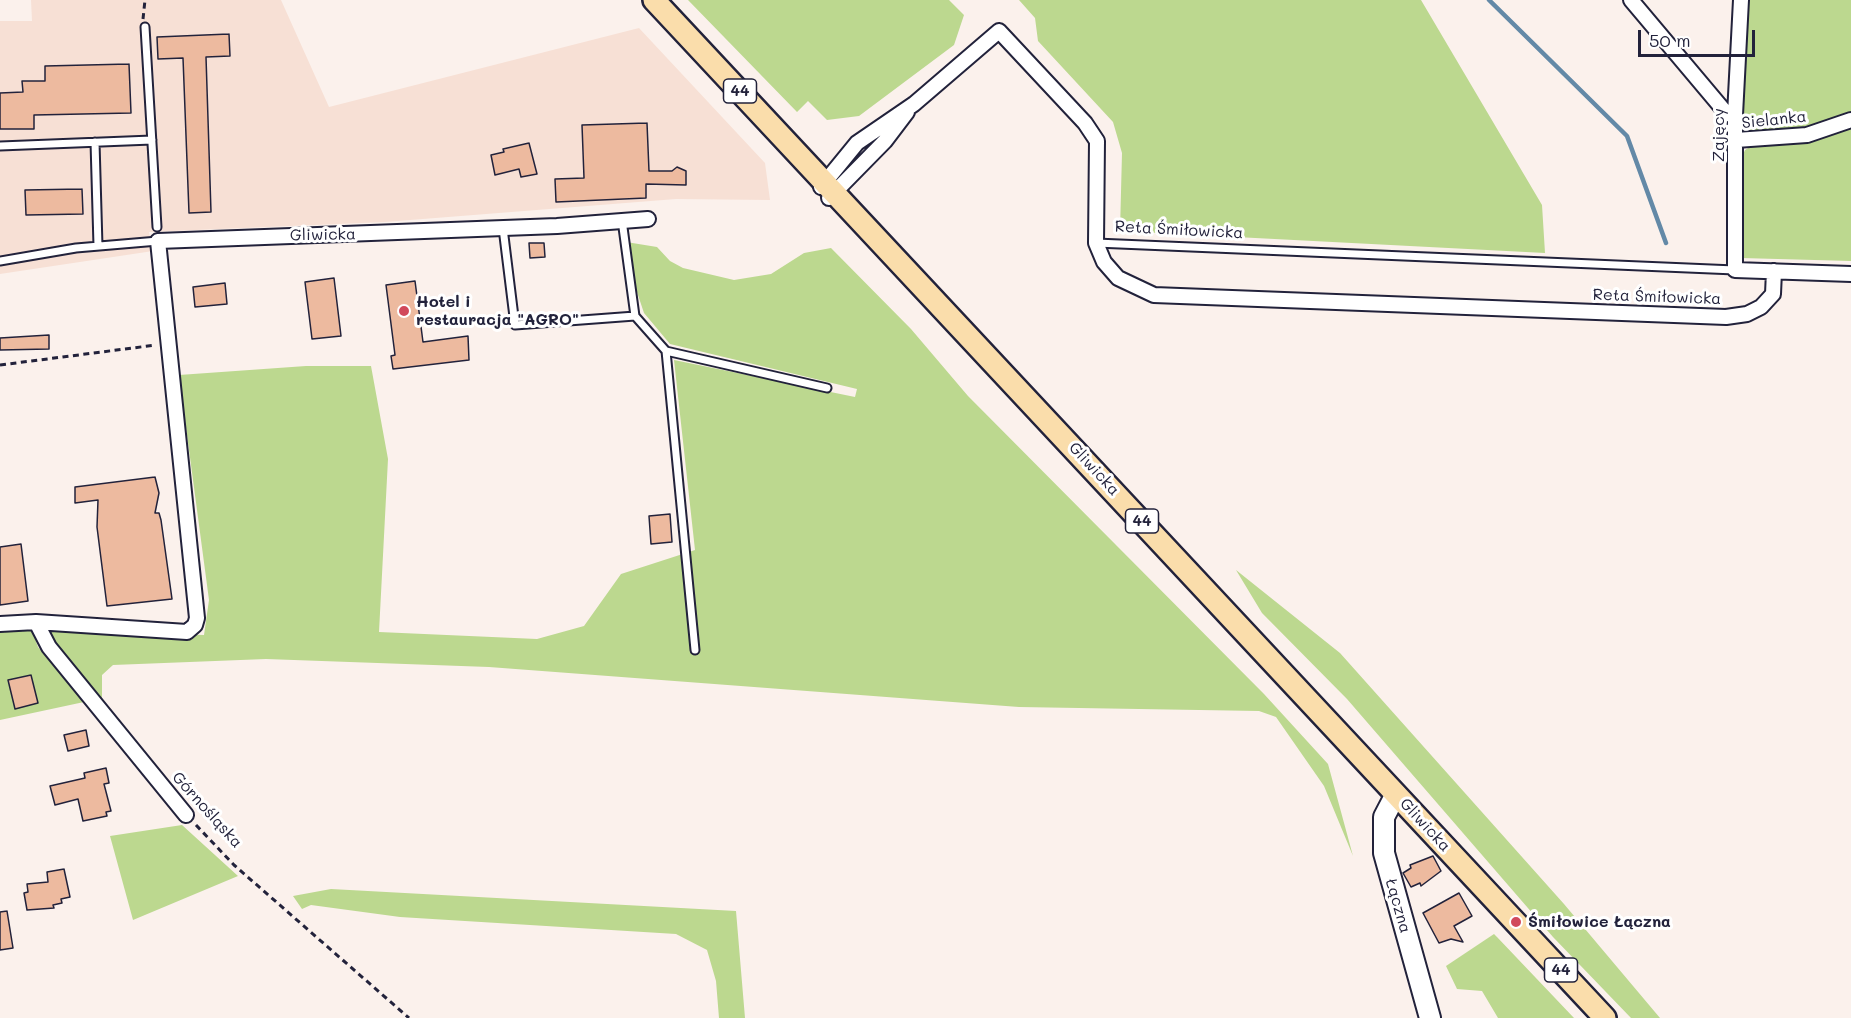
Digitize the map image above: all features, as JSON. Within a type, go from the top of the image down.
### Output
[{"type":"main road","name":"Gliwicka","points":[[654,0],[826,191],[1605,1018]]},
{"type":"street","points":[[1631,0],[1727,114],[1735,115]]},
{"type":"street","name":"Zajęcy","points":[[1735,270],[1735,115],[1740,0]]},
{"type":"street","points":[[826,191],[857,143],[914,104],[999,31],[1085,123],[1097,141],[1096,243]]},
{"type":"street","points":[[826,191],[885,141],[914,104]]},
{"type":"street","name":"Sielanka","points":[[1736,140],[1807,135],[1851,120]]},
{"type":"street","name":"Gliwicka","points":[[157,234],[503,228],[648,219]]},
{"type":"street","points":[[0,624],[36,622],[187,632],[195,625],[197,618],[157,234]]},
{"type":"street","name":"Reta Śmiłowicka","points":[[1096,243],[1104,262],[1118,278],[1154,295],[1726,317],[1747,314],[1761,307],[1773,294],[1774,271]]},
{"type":"street","name":"Reta Śmiłowicka","points":[[1735,270],[1851,274]]},
{"type":"street","name":"Górnośląska","points":[[36,622],[49,646],[186,815]]},
{"type":"street","name":"Łączna","points":[[1396,794],[1390,800],[1384,817],[1384,852],[1430,1018]]},
{"type":"lane","points":[[146,27],[157,234]]},
{"type":"lane","points":[[0,146],[152,140]]},
{"type":"lane","points":[[95,142],[98,246]]},
{"type":"lane","points":[[622,220],[635,316],[666,351],[827,388]]},
{"type":"lane","points":[[503,228],[515,325],[635,316]]},
{"type":"lane","name":"Gliwicka","points":[[0,261],[98,246],[157,234]]},
{"type":"lane","name":"Reta Śmiłowicka","points":[[1096,243],[1735,270]]},
{"type":"lane","points":[[666,351],[695,650]]},
{"type":"path","points":[[145,0],[142,14],[146,27]]},
{"type":"path","points":[[0,365],[168,343]]},
{"type":"path","name":"Górnośląska","points":[[186,815],[234,865],[409,1018]]},
{"type":"shaded area","points":[[31,0],[281,0],[329,107],[639,28],[765,163],[770,200],[676,199],[385,222],[149,232],[153,251],[0,274],[0,21],[32,21]]},
{"type":"green space","points":[[688,0],[949,0],[964,15],[954,45],[859,116],[827,120],[808,101],[797,112]]},
{"type":"green space","points":[[1019,0],[1421,0],[1542,205],[1545,253],[1120,231],[1122,153],[1113,122],[1038,41],[1035,18]]},
{"type":"green space","points":[[1746,0],[1851,0],[1851,115],[1808,128],[1755,133],[1745,128],[1742,118]]},
{"type":"green space","points":[[1851,127],[1851,261],[1741,258],[1741,159],[1745,150],[1753,145]]},
{"type":"green space","points":[[620,241],[657,247],[670,261],[683,268],[734,280],[771,274],[804,253],[831,248],[911,329],[968,396],[1264,694],[1328,764],[1353,856],[1324,786],[1276,717],[1259,711],[1019,707],[489,667],[266,659],[113,665],[102,675],[102,703],[48,638],[50,630],[204,635],[209,600],[179,375],[306,366],[371,366],[388,459],[379,632],[537,639],[584,626],[621,574],[695,550],[674,360],[855,397],[857,389],[670,344],[644,313]]},
{"type":"green space","points":[[1236,570],[1340,653],[1564,904],[1660,1018],[1631,1018],[1553,937],[1347,699],[1262,613]]},
{"type":"green space","points":[[32,630],[38,647],[84,702],[0,720],[0,632]]},
{"type":"green space","points":[[182,825],[238,876],[133,920],[110,836]]},
{"type":"green space","points":[[331,889],[736,911],[745,1018],[719,1018],[716,981],[707,950],[676,934],[400,917],[311,905],[302,909],[293,896]]},
{"type":"green space","points":[[1494,934],[1574,1018],[1498,1018],[1482,991],[1457,989],[1446,966]]},
{"type":"building","points":[[229,34],[230,56],[206,57],[211,212],[189,213],[183,58],[158,59],[157,37]]},
{"type":"building","points":[[129,64],[131,113],[34,115],[34,129],[0,129],[0,93],[23,92],[22,81],[45,81],[45,66]]},
{"type":"building","points":[[647,123],[649,171],[672,171],[677,167],[686,171],[686,185],[646,184],[646,198],[556,202],[555,179],[584,178],[582,125]]},
{"type":"building","points":[[529,143],[537,174],[521,177],[519,169],[495,175],[491,155],[504,152],[503,149]]},
{"type":"building","points":[[82,189],[83,214],[26,215],[25,190]]},
{"type":"building","points":[[529,243],[544,243],[545,257],[530,258]]},
{"type":"building","points":[[334,278],[341,336],[312,339],[305,282]]},
{"type":"building","points":[[415,281],[423,342],[468,336],[469,360],[393,369],[391,356],[395,355],[386,285]]},
{"type":"building","points":[[225,283],[227,304],[195,307],[193,287]]},
{"type":"building","points":[[49,335],[49,349],[0,350],[0,338]]},
{"type":"building","points":[[155,477],[159,493],[155,513],[159,513],[161,520],[172,599],[107,606],[97,527],[98,500],[75,503],[75,487]]},
{"type":"building","points":[[670,514],[672,542],[651,544],[649,516]]},
{"type":"building","points":[[21,544],[28,601],[0,605],[0,547]]},
{"type":"building","points":[[31,675],[38,703],[15,709],[8,680]]},
{"type":"building","points":[[86,730],[89,746],[68,751],[64,735]]},
{"type":"building","points":[[106,768],[109,783],[104,784],[111,811],[106,812],[107,816],[83,821],[78,799],[55,805],[50,786],[85,778],[84,773]]},
{"type":"building","points":[[1433,856],[1441,871],[1421,886],[1420,883],[1411,887],[1403,873],[1411,868],[1410,865]]},
{"type":"building","points":[[64,869],[70,897],[61,899],[62,903],[53,905],[54,908],[27,910],[24,893],[28,892],[27,884],[48,882],[47,872]]},
{"type":"building","points":[[1459,893],[1472,916],[1454,926],[1463,942],[1451,939],[1439,943],[1423,913]]},
{"type":"building","points":[[7,911],[13,948],[0,950],[0,912]]},
{"type":"waterway","points":[[1489,0],[1627,136],[1666,243]]},
{"type":"place","name":"Hotel i restauracja \"AGRO\"","points":[[404,311]]},
{"type":"place","name":"Śmiłowice Łączna","points":[[1516,922]]}]
